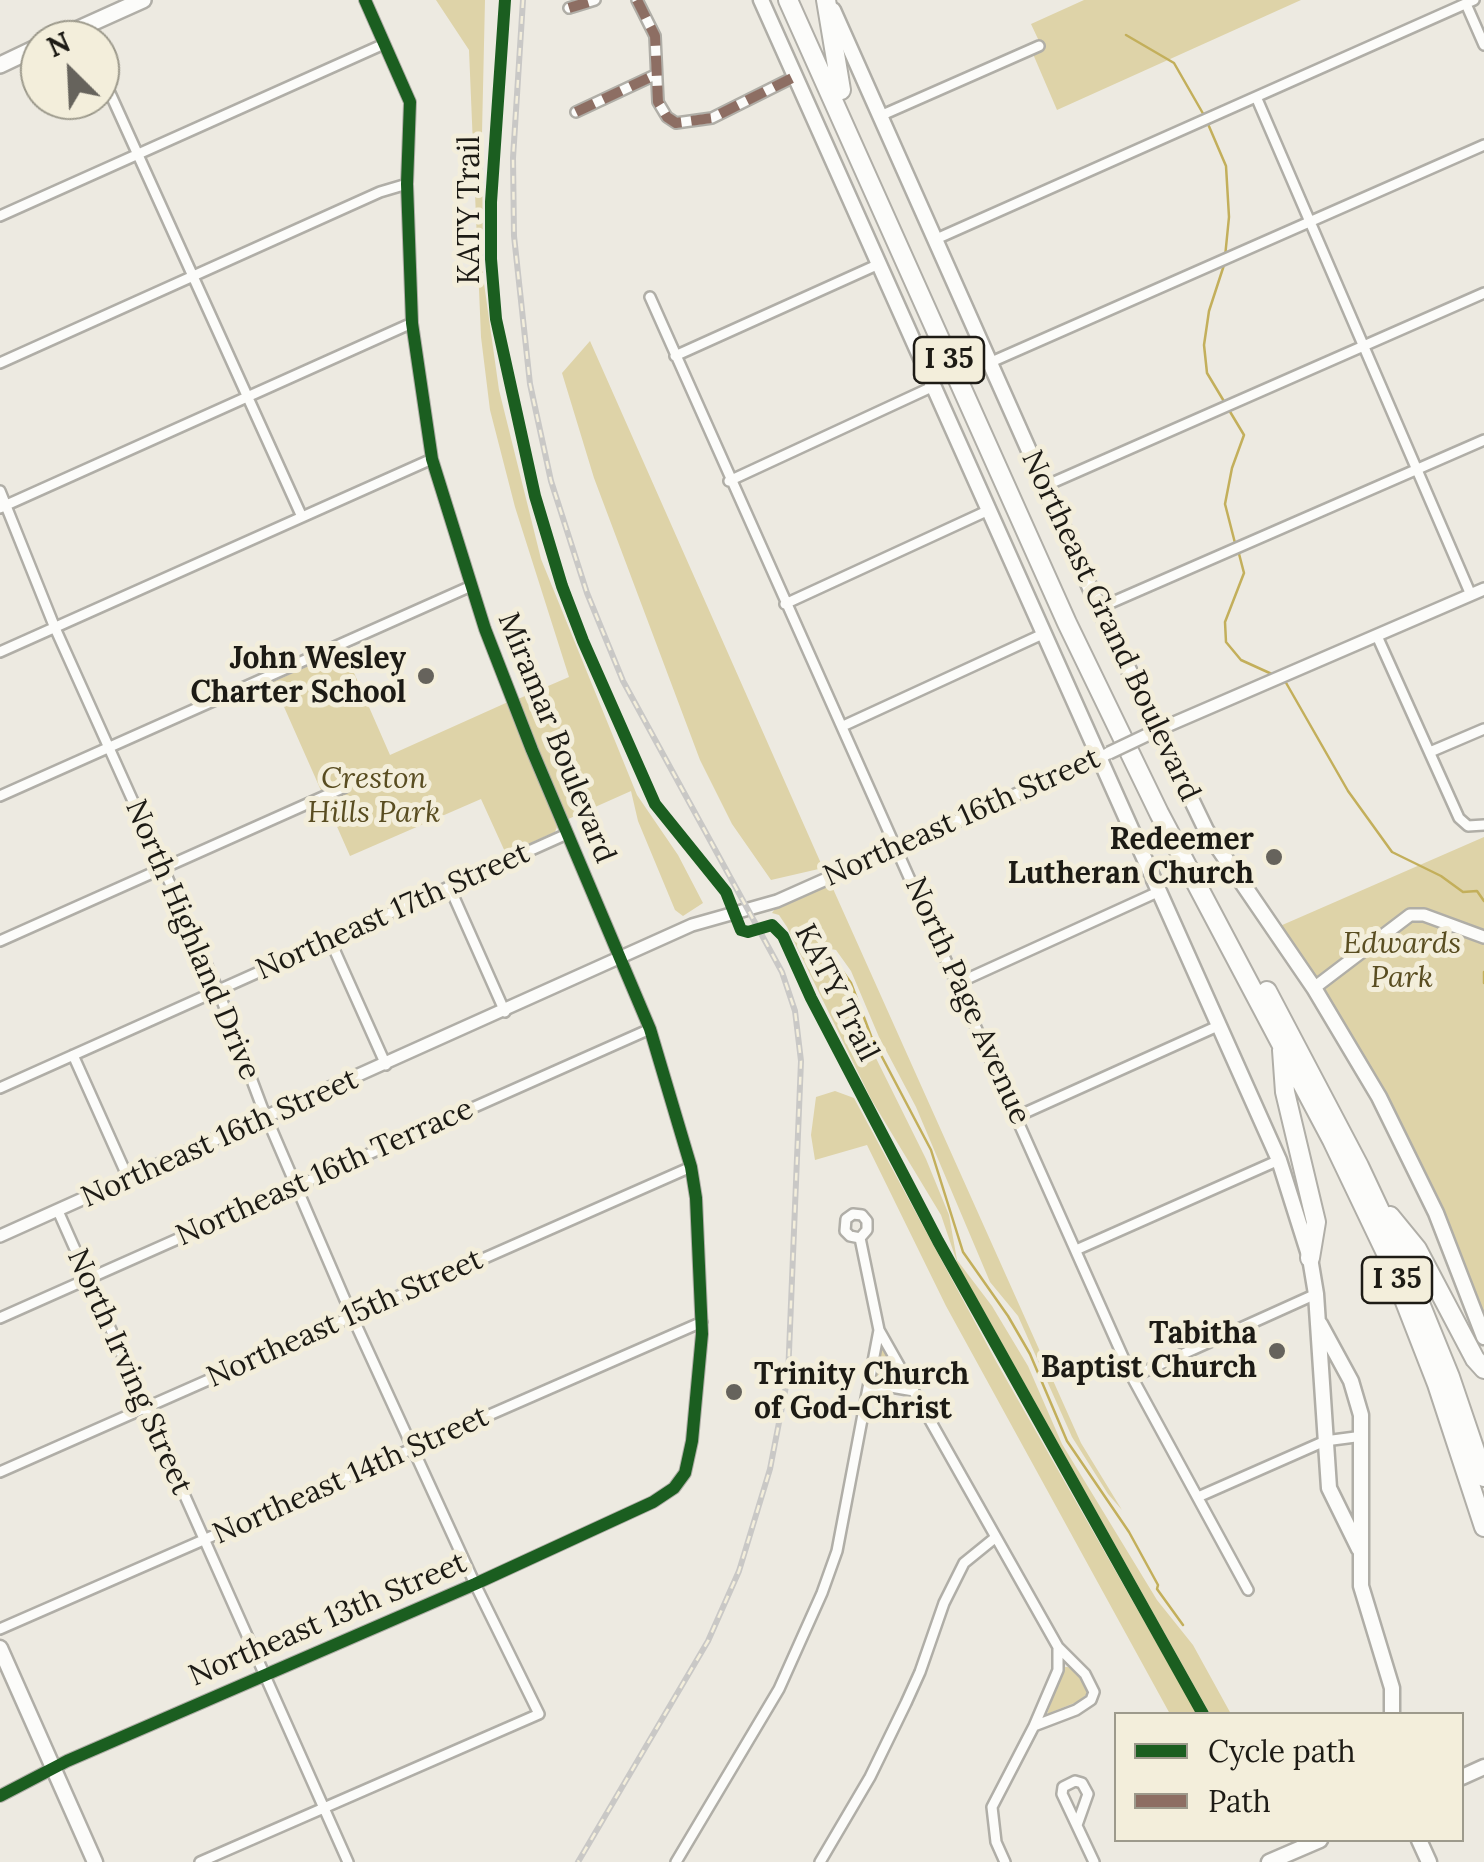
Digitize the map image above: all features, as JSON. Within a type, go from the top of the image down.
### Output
[{"type":"highway","name":"I 35","points":[[788,0],[1075,639],[1158,812],[1282,1044],[1386,1253],[1437,1384],[1484,1526]]},
{"type":"highway","name":"I 35","points":[[801,0],[1111,690],[1374,1197],[1450,1377],[1484,1476]]},
{"type":"highway","points":[[827,0],[841,90]]},
{"type":"highway","points":[[1282,1044],[1285,1092],[1316,1222],[1310,1258]]},
{"type":"highway","points":[[1374,1197],[1418,1249],[1484,1370]]},
{"type":"main road","points":[[108,20],[143,0]]},
{"type":"main road","name":"Northeast Grand Boulevard","points":[[761,0],[1044,633],[1105,755],[1160,891],[1280,1160],[1310,1258],[1316,1294],[1329,1488],[1359,1549]]},
{"type":"main road","name":"Northeast Grand Boulevard","points":[[827,0],[1153,732],[1206,830],[1352,1049],[1450,1246],[1484,1338]]},
{"type":"main road","name":"Northeast Grand Boulevard","points":[[1320,1324],[1357,1394],[1363,1436],[1359,1549],[1364,1603],[1388,1671],[1392,1712]]},
{"type":"main road","points":[[0,1648],[95,1862]]},
{"type":"main road","points":[[1270,1862],[1315,1842]]},
{"type":"street","name":"Miramar Boulevard","points":[[365,0],[410,102],[406,184],[412,324],[432,459],[470,586],[566,834],[650,1029],[691,1167],[702,1322],[692,1441],[684,1473],[674,1488]]},
{"type":"street","points":[[569,8],[595,0]]},
{"type":"street","points":[[638,0],[655,36],[658,102],[676,122],[712,118],[796,76]]},
{"type":"street","points":[[934,240],[1470,2],[1484,45]]},
{"type":"street","points":[[0,216],[384,44]]},
{"type":"street","points":[[880,116],[1038,46]]},
{"type":"street","points":[[576,112],[655,75]]},
{"type":"street","points":[[1256,99],[1470,595]]},
{"type":"street","points":[[120,117],[302,517]]},
{"type":"street","points":[[989,363],[1484,144]]},
{"type":"street","points":[[0,363],[380,192],[406,184]]},
{"type":"street","points":[[675,356],[879,264]]},
{"type":"street","points":[[1044,486],[1484,293]]},
{"type":"street","name":"North Page Avenue","points":[[650,297],[1132,1377],[1248,1590]]},
{"type":"street","points":[[3,507],[412,324]]},
{"type":"street","points":[[729,481],[934,386]]},
{"type":"street","points":[[1099,608],[1484,440]]},
{"type":"street","points":[[0,652],[432,459]]},
{"type":"street","name":"North Highland Drive","points":[[0,491],[3,507],[55,628],[218,990],[267,1118],[352,1316],[539,1714],[323,1808]]},
{"type":"street","points":[[785,604],[989,510]]},
{"type":"street","points":[[0,796],[470,586]]},
{"type":"street","name":"Northeast 16th Street","points":[[0,1236],[618,958],[706,920],[778,901],[1484,589]]},
{"type":"street","points":[[843,726],[1044,633]]},
{"type":"street","points":[[1377,636],[1459,818],[1468,826],[1484,824]]},
{"type":"street","points":[[1430,752],[1484,729]]},
{"type":"street","points":[[0,941],[345,787]]},
{"type":"street","name":"Northeast 17th Street","points":[[0,1088],[566,834]]},
{"type":"street","points":[[449,886],[505,1012]]},
{"type":"street","points":[[958,983],[1160,891]]},
{"type":"street","points":[[1314,988],[1410,914],[1424,914],[1484,937]]},
{"type":"street","points":[[330,940],[386,1065]]},
{"type":"street","points":[[1018,1116],[1220,1025]]},
{"type":"street","name":"Northeast 16th Terrace","points":[[0,1318],[650,1029]]},
{"type":"street","points":[[74,1055],[129,1180]]},
{"type":"street","points":[[1076,1250],[1280,1160]]},
{"type":"street","name":"Northeast 15th Street","points":[[0,1472],[691,1167]]},
{"type":"street","name":"North Irving Street","points":[[58,1212],[348,1862]]},
{"type":"street","points":[[860,1238],[879,1330],[1058,1648],[1086,1674],[1094,1692],[1091,1700],[1076,1710],[1034,1726]]},
{"type":"street","points":[[1132,1377],[1316,1294]]},
{"type":"street","name":"Northeast 14th Street","points":[[0,1629],[702,1322]]},
{"type":"street","points":[[676,1862],[779,1689],[815,1610],[837,1551],[879,1330]]},
{"type":"street","points":[[866,1400],[878,1390],[891,1387],[914,1391]]},
{"type":"street","points":[[1198,1497],[1325,1442],[1363,1436]]},
{"type":"street","name":"Northeast 13th Street","points":[[0,1796],[263,1675],[475,1584],[653,1502],[674,1488]]},
{"type":"street","points":[[820,1862],[870,1777],[913,1688],[944,1604],[964,1563],[996,1537]]},
{"type":"street","points":[[1005,1862],[996,1842],[992,1807],[1058,1670],[1058,1648]]},
{"type":"street","points":[[200,1862],[323,1808]]},
{"type":"street","points":[[1077,1825],[1094,1862]]},
{"type":"green space","points":[[436,0],[485,0],[483,276],[499,390],[541,559],[637,795],[678,855],[703,903],[683,916],[675,910],[638,821],[631,791],[566,820],[518,699],[569,677],[515,507],[490,410],[481,337],[469,50]]},
{"type":"green space","points":[[1084,0],[1301,0],[1057,110],[1033,54],[1038,39],[1031,24]]},
{"type":"green space","points":[[590,341],[823,868],[771,880],[732,824],[700,760],[594,478],[562,373]]},
{"type":"green space","name":"Creston Hills Park","points":[[344,650],[390,755],[508,702],[557,827],[555,832],[506,854],[481,799],[350,856],[273,682]]},
{"type":"green space","name":"Edwards Park","points":[[1484,837],[1484,1313],[1430,1181],[1385,1093],[1327,995],[1280,926]]},
{"type":"green space","points":[[830,882],[1081,1443],[1122,1510],[1072,1437],[1018,1316],[990,1282],[916,1107],[879,1037],[851,971],[836,950],[831,949],[824,956],[846,991],[949,1215],[957,1260],[992,1306],[1028,1366],[1062,1444],[1157,1600],[1193,1645],[1230,1712],[1209,1712],[958,1265],[941,1215],[871,1099],[787,927],[779,915],[772,913],[777,906]]},
{"type":"green space","points":[[835,1091],[854,1098],[997,1363],[1196,1712],[1169,1712],[946,1306],[867,1145],[815,1160],[811,1135],[816,1097]]},
{"type":"green space","points":[[881,1344],[899,1373],[897,1380],[878,1384],[873,1379]]},
{"type":"green space","points":[[1064,1667],[1084,1678],[1086,1695],[1047,1714]]},
{"type":"waterway","points":[[1126,35],[1174,63],[1205,117]]},
{"type":"waterway","points":[[1208,124],[1226,166],[1229,217],[1225,257]]},
{"type":"waterway","points":[[1224,265],[1209,311],[1204,345],[1207,373],[1225,403]]},
{"type":"waterway","points":[[1229,410],[1244,435],[1225,504],[1235,543]]},
{"type":"waterway","points":[[1238,550],[1244,573],[1225,622],[1226,642],[1241,660],[1274,675]]},
{"type":"waterway","points":[[1285,681],[1348,791],[1392,852],[1441,876],[1463,892],[1477,891],[1484,901]]},
{"type":"waterway","points":[[834,959],[851,983],[871,1036],[931,1150],[963,1252],[1030,1354],[1067,1441],[1129,1532],[1157,1589],[1183,1625]]},
{"type":"waterway","points":[[1484,972],[1484,983]]},
{"type":"railway","points":[[523,0],[513,158],[514,236],[530,384],[551,481],[587,593],[623,681],[782,972],[795,1011],[801,1061],[788,1376],[770,1469],[739,1571],[708,1641],[578,1862]]},
{"type":"marked path","points":[[569,8],[595,0]]},
{"type":"marked path","points":[[637,0],[655,36],[658,102],[676,123],[712,118],[796,76]]},
{"type":"marked path","points":[[576,112],[655,75]]},
{"type":"cycle path","points":[[0,1796],[67,1761],[475,1584],[653,1502],[674,1488],[685,1473],[692,1441],[702,1334],[691,1167],[650,1029],[485,629],[432,459],[412,323],[407,184],[410,102],[365,0]]},
{"type":"cycle path","name":"KATY Trail","points":[[505,0],[491,202],[496,319],[535,496],[583,641],[655,804],[726,892],[741,930],[748,932],[772,925],[783,936],[811,998],[938,1241],[1202,1712]]},
{"type":"place","name":"John Wesley Charter School","points":[[426,676]]},
{"type":"place","name":"Redeemer Lutheran Church","points":[[1274,857]]},
{"type":"place","name":"Tabitha Baptist Church","points":[[1277,1351]]},
{"type":"place","name":"Trinity Church of God-Christ","points":[[734,1392]]}]
